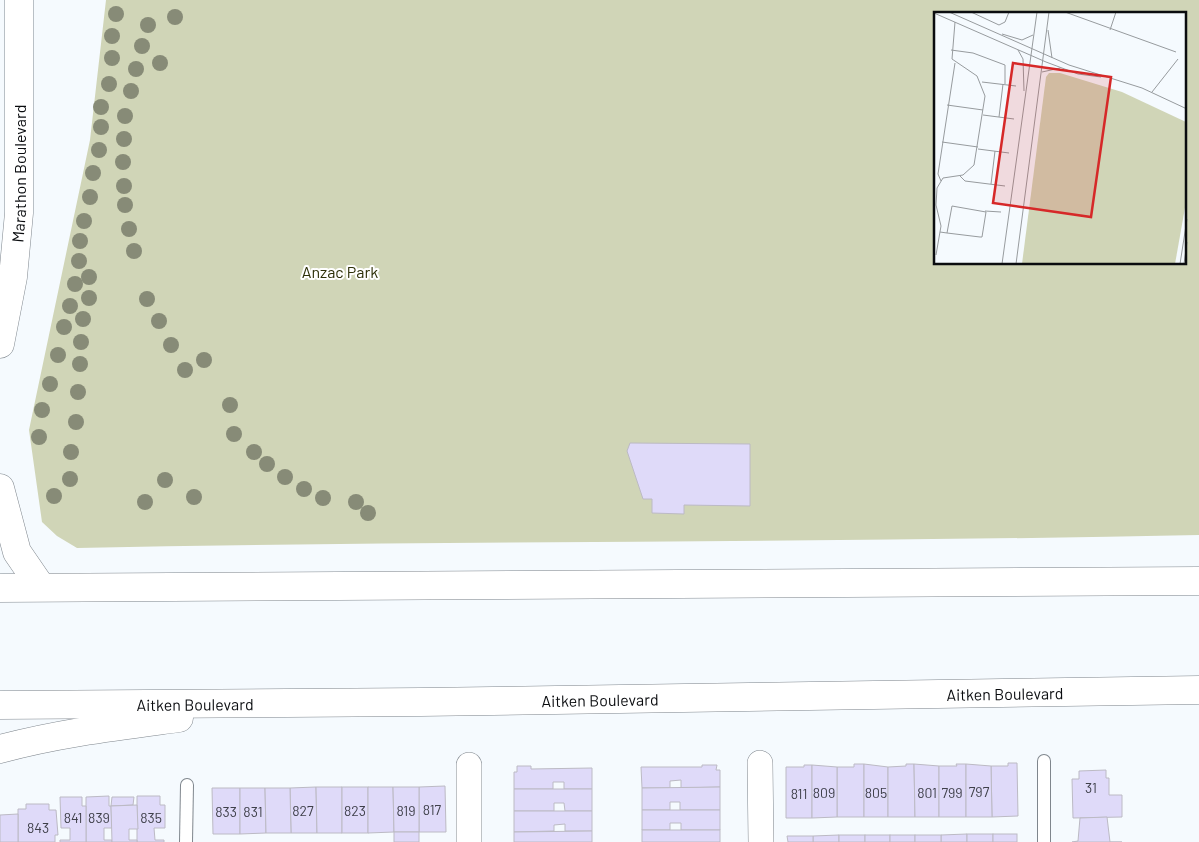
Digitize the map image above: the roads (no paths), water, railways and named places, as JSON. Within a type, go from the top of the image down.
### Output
[{"type":"main road","points":[[0,63],[9,0]]},
{"type":"main road","name":"Marathon Boulevard","points":[[0,344],[13,277],[19,213],[19,0]]},
{"type":"main road","points":[[0,488],[17,552],[42,587]]},
{"type":"main road","points":[[0,588],[1199,581]]},
{"type":"main road","name":"Aitken Boulevard","points":[[0,705],[302,703],[1199,690]]},
{"type":"main road","points":[[0,749],[33,740],[102,728],[302,703]]},
{"type":"street","points":[[760,763],[761,842]]},
{"type":"street","points":[[469,765],[469,842]]},
{"type":"lane","points":[[1044,761],[1044,842]]},
{"type":"lane","points":[[186,842],[187,785]]},
{"type":"park label","name":"Anzac Park","points":[[340,271]]}]
